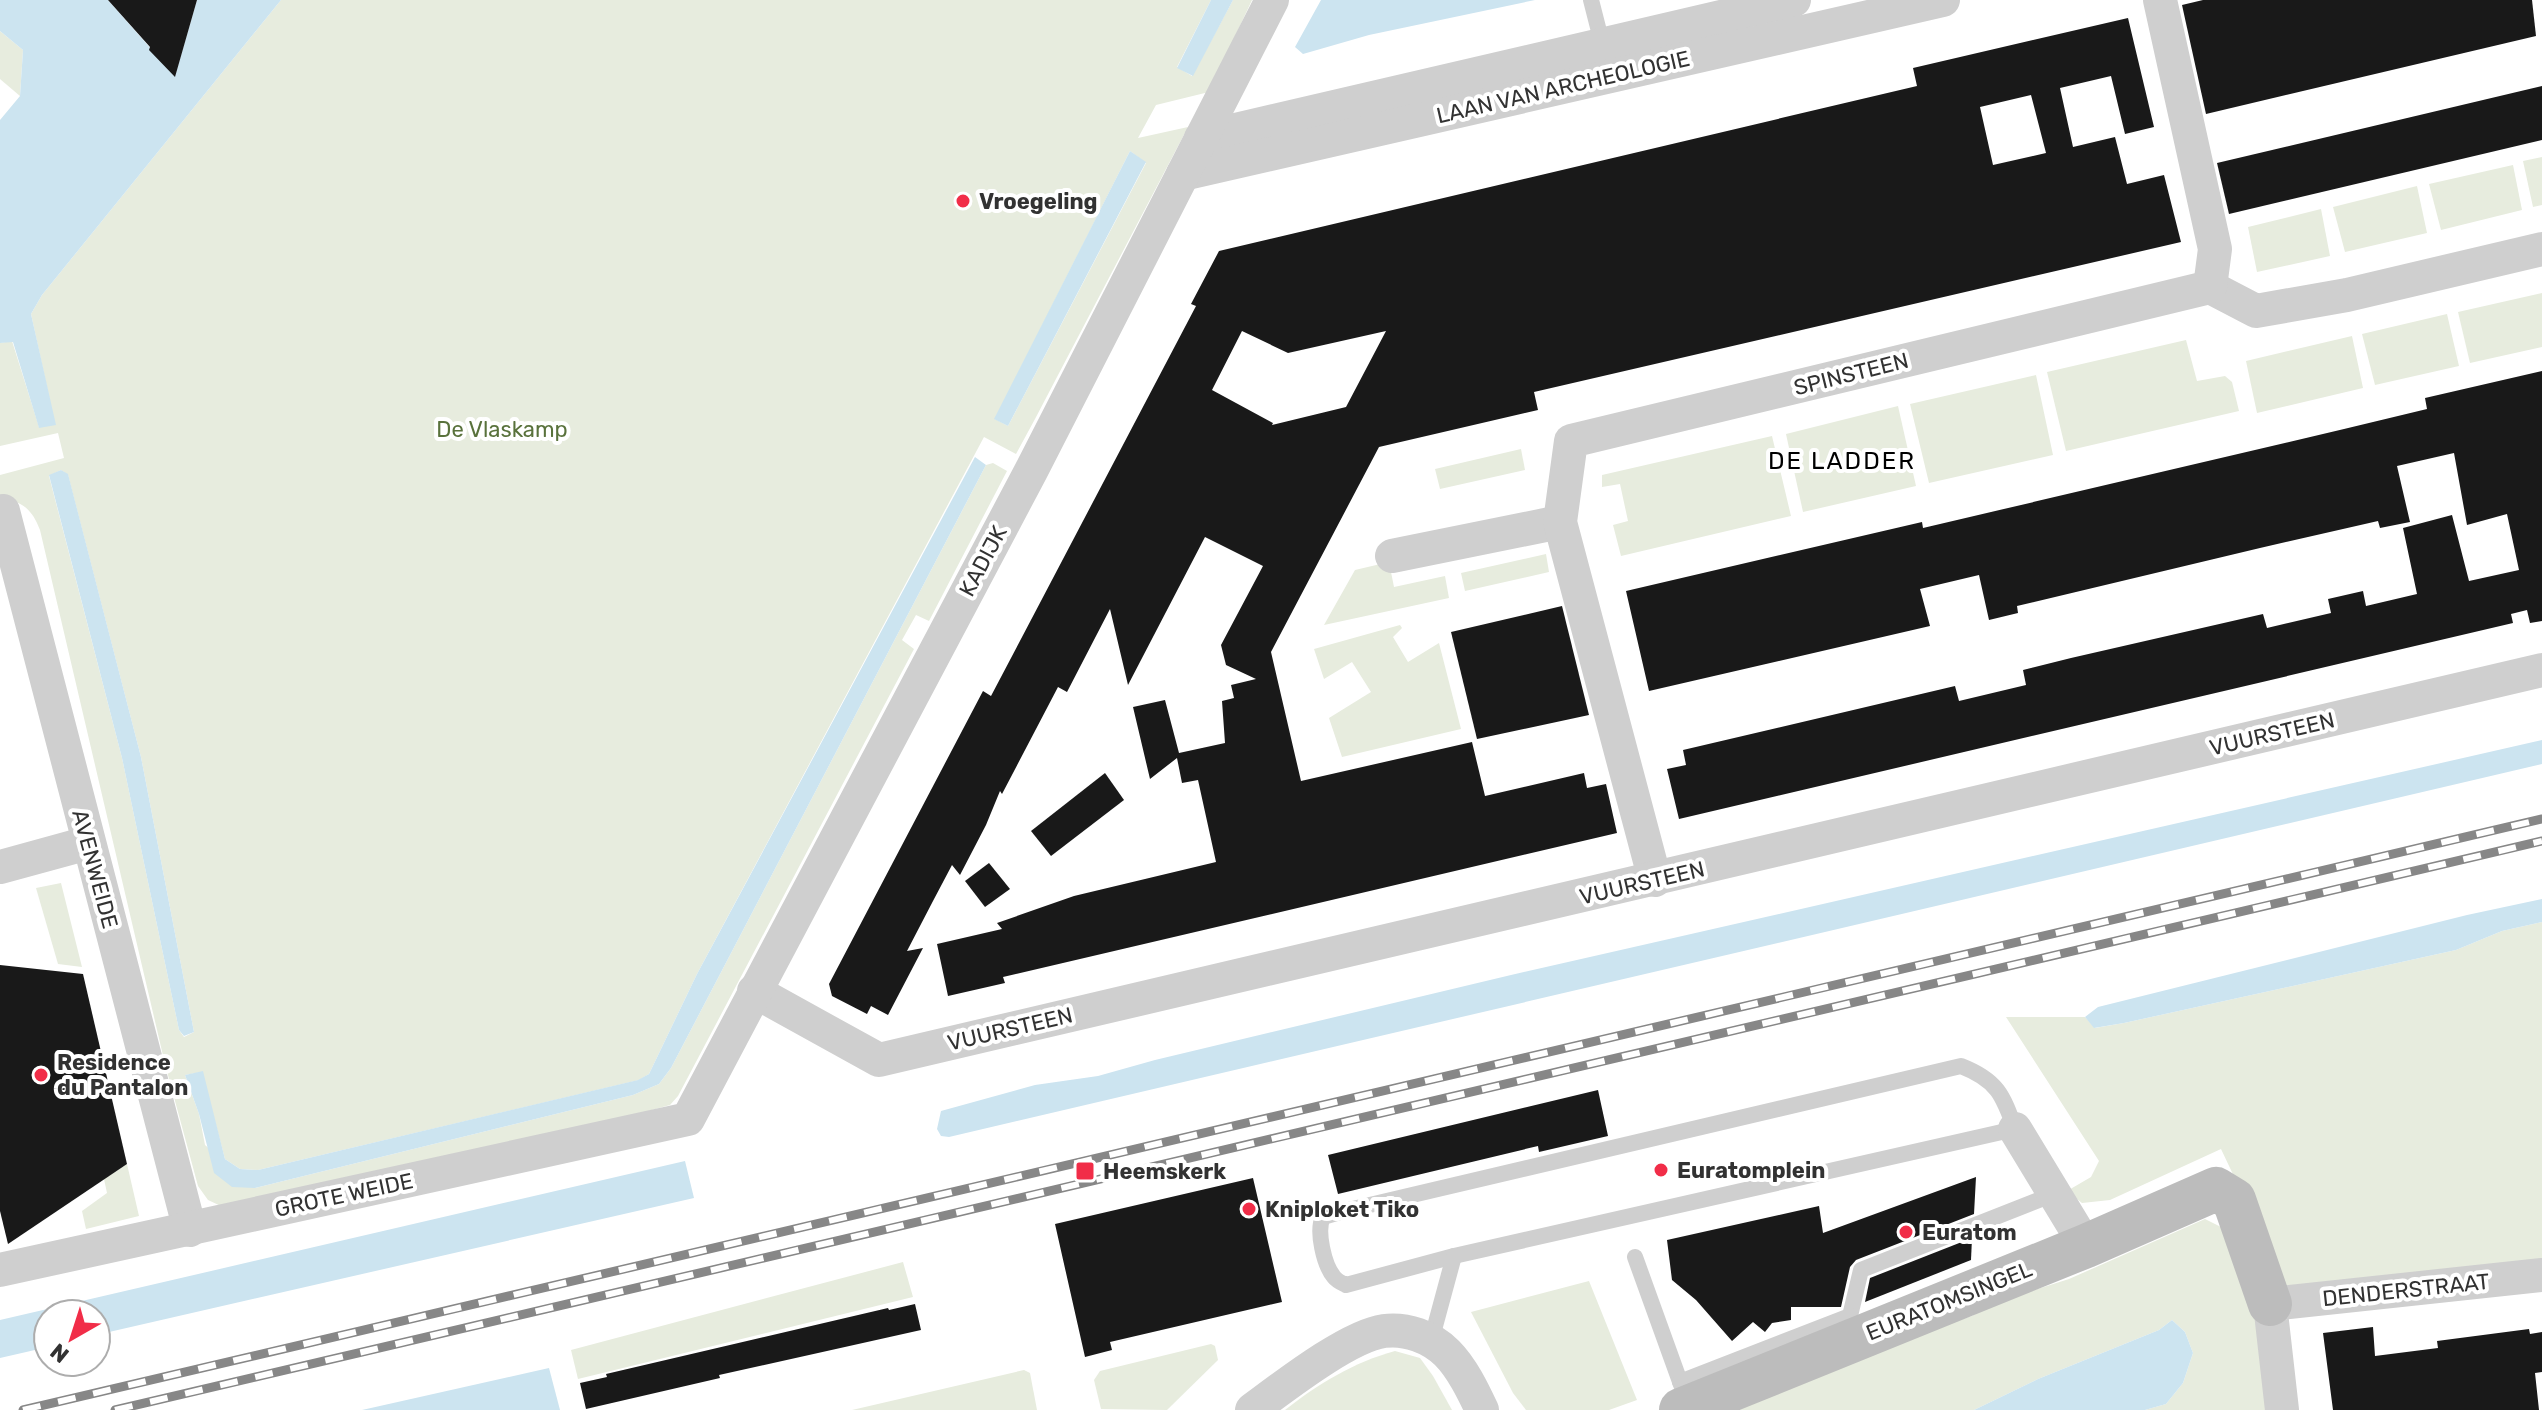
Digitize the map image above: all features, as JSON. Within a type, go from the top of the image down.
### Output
[{"type":"street","name":"KADIJK","points":[[688,1119],[1031,471],[1272,0]]},
{"type":"street","name":"LAAN VAN ARCHEOLOGIE","points":[[1183,174],[1606,60],[1794,0]]},
{"type":"street","name":"LAAN VAN ARCHEOLOGIE","points":[[1201,138],[1606,60],[1943,0]]},
{"type":"street","points":[[2160,0],[2215,249],[2210,287],[2256,311],[2347,295],[2542,249]]},
{"type":"street","name":"SPINSTEEN","points":[[1655,880],[1560,522],[1571,441],[2210,287]]},
{"type":"street","name":"AVENWEIDE","points":[[0,512],[3,511],[190,1230]]},
{"type":"street","points":[[1392,556],[1560,522]]},
{"type":"street","name":"VUURSTEEN","points":[[754,991],[879,1060],[2542,670]]},
{"type":"street","points":[[0,867],[88,843]]},
{"type":"street","name":"GROTE WEIDE","points":[[0,1270],[688,1119]]},
{"type":"street","points":[[2015,1129],[2086,1246]]},
{"type":"street","name":"EURATOMSINGEL","points":[[1683,1400],[1849,1328],[2086,1246],[2216,1189],[2234,1200],[2270,1304]]},
{"type":"street","name":"DENDERSTRAAT","points":[[2270,1304],[2542,1275]]},
{"type":"street","points":[[2270,1304],[2282,1410]]},
{"type":"street","points":[[1252,1410],[1360,1340],[1384,1331],[1409,1332],[1431,1341],[1447,1353],[1482,1410]]},
{"type":"lane","points":[[1591,0],[1606,60]]},
{"type":"lane","points":[[1961,1066],[1984,1075],[2005,1100],[2015,1129],[1454,1256],[1346,1285],[1334,1277],[1322,1249],[1320,1224],[1323,1217],[1340,1212],[1961,1066]]},
{"type":"lane","points":[[1849,1328],[1861,1270],[2054,1194]]},
{"type":"lane","points":[[1431,1341],[1454,1256]]},
{"type":"lane","points":[[1635,1257],[1683,1400]]},
{"type":"green space","name":"De Vlaskamp","points":[[281,0],[1211,0],[1177,67],[1192,76],[1233,0],[1252,0],[1209,92],[1156,105],[1138,138],[1188,127],[1016,454],[984,437],[697,974],[649,1074],[639,1080],[258,1170],[240,1169],[225,1159],[202,1072],[185,1075],[199,1114],[205,1145],[255,1188],[633,1095],[659,1084],[671,1068],[986,465],[993,463],[1007,471],[929,621],[916,615],[902,640],[914,649],[678,1096],[670,1105],[641,1113],[223,1207],[208,1200],[198,1186],[165,1064],[40,530],[25,507],[0,498],[0,475],[64,458],[58,433],[0,446],[0,343],[12,341],[39,427],[55,424],[31,314],[42,295]],"holes":[[[1130,151],[1146,163],[1008,426],[995,419]],[[61,470],[68,475],[141,757],[194,1032],[184,1037],[179,1030],[122,758],[49,476]]]},
{"type":"green space","points":[[0,31],[23,50],[20,96],[0,79]]},
{"type":"green space","points":[[2542,157],[2542,205],[2533,207],[2523,161]]},
{"type":"green space","points":[[2513,165],[2522,210],[2441,230],[2429,184]]},
{"type":"green space","points":[[2417,186],[2427,233],[2345,252],[2333,207]]},
{"type":"green space","points":[[2321,209],[2330,256],[2257,272],[2248,227]]},
{"type":"green space","points":[[2542,293],[2542,347],[2470,363],[2458,312]]},
{"type":"green space","points":[[2447,314],[2459,366],[2375,385],[2362,334]]},
{"type":"green space","points":[[2352,336],[2363,388],[2257,413],[2246,361]]},
{"type":"green space","points":[[2186,340],[2197,381],[2225,376],[2232,382],[2239,411],[2066,451],[2047,372]]},
{"type":"green space","points":[[2036,375],[2053,455],[1929,483],[1910,404]]},
{"type":"green space","points":[[1898,406],[1916,486],[1803,512],[1786,434]]},
{"type":"green space","points":[[1772,436],[1791,516],[1621,556],[1613,525],[1628,521],[1620,484],[1602,487],[1602,475]]},
{"type":"green space","points":[[1521,449],[1525,470],[1440,489],[1435,469]]},
{"type":"green space","points":[[1546,554],[1549,572],[1465,591],[1461,573]]},
{"type":"green space","points":[[1389,562],[1394,587],[1445,576],[1449,598],[1324,625],[1355,570]]},
{"type":"green space","points":[[1400,625],[1402,628],[1393,637],[1408,662],[1439,643],[1461,729],[1342,757],[1329,718],[1371,692],[1352,662],[1324,679],[1314,649]]},
{"type":"green space","points":[[61,883],[82,967],[58,964],[36,888]]},
{"type":"green space","points":[[2542,922],[2542,1262],[2282,1293],[2275,1263],[2221,1149],[2110,1200],[2082,1203],[2067,1191],[2091,1177],[2099,1161],[2006,1017],[2085,1017],[2095,1028],[2124,1023],[2456,950],[2502,931]]},
{"type":"green space","points":[[127,1164],[139,1216],[86,1229],[82,1211],[107,1193],[104,1179]]},
{"type":"green space","points":[[2205,1219],[2225,1229],[2259,1321],[2268,1410],[2145,1410],[2166,1404],[2183,1383],[2193,1353],[2185,1332],[2172,1320],[2159,1330],[2038,1379],[1974,1410],[1731,1410],[1911,1336],[1972,1316],[2000,1301],[2069,1279]]},
{"type":"green space","points":[[903,1262],[913,1297],[578,1379],[571,1350]]},
{"type":"green space","points":[[1589,1281],[1637,1400],[1609,1410],[1526,1410],[1513,1393],[1471,1312]]},
{"type":"green space","points":[[1211,1344],[1215,1346],[1218,1360],[1167,1410],[1101,1409],[1094,1380],[1100,1371]]},
{"type":"green space","points":[[1395,1351],[1420,1358],[1452,1410],[1285,1410],[1337,1375]]},
{"type":"green space","points":[[1024,1370],[1030,1373],[1037,1410],[852,1410]]},
{"type":"water","points":[[0,0],[108,0],[175,76],[197,0],[281,0],[42,295],[31,314],[56,425],[39,428],[13,342],[0,343],[0,120],[20,96],[23,50],[0,31]]},
{"type":"water","points":[[1211,0],[1233,0],[1193,76],[1177,68]]},
{"type":"water","points":[[1321,0],[1535,0],[1369,35],[1303,54],[1295,47]]},
{"type":"water","points":[[1130,151],[1146,162],[1008,426],[994,419]]},
{"type":"water","points":[[975,457],[986,465],[671,1068],[659,1084],[633,1095],[255,1188],[232,1187],[214,1173],[185,1075],[203,1071],[225,1159],[240,1169],[258,1170],[638,1080],[649,1074],[697,974]]},
{"type":"water","points":[[61,470],[68,474],[141,757],[194,1032],[184,1036],[179,1030],[122,758],[49,475]]},
{"type":"water","points":[[2542,740],[2542,764],[949,1137],[941,1136],[937,1129],[941,1111],[1035,1085],[1098,1076],[1511,975]]},
{"type":"water","points":[[2542,899],[2542,922],[2502,931],[2456,950],[2124,1023],[2094,1028],[2085,1017],[2098,1007]]},
{"type":"water","points":[[685,1161],[694,1198],[112,1331],[112,1298],[95,1298]]},
{"type":"water","points":[[32,1313],[32,1351],[0,1358],[0,1320]]},
{"type":"water","points":[[2172,1320],[2185,1332],[2193,1353],[2183,1383],[2166,1404],[2145,1410],[1974,1410],[2038,1379],[2159,1330]]},
{"type":"water","points":[[549,1368],[560,1410],[362,1410]]},
{"type":"building","points":[[108,0],[197,0],[175,77],[149,50],[150,47]]},
{"type":"building","points":[[2203,0],[2532,0],[2536,36],[2206,114],[2182,5]]},
{"type":"building","points":[[2128,18],[2154,127],[2125,134],[2111,76],[2060,88],[2073,147],[2115,137],[2127,184],[2164,175],[2181,242],[1534,392],[1538,410],[1379,447],[1271,652],[1301,781],[1472,742],[1485,796],[1584,773],[1587,788],[1606,784],[1617,833],[1003,977],[1005,983],[948,996],[937,944],[1002,929],[997,923],[1074,896],[1216,862],[1198,780],[1182,783],[1177,758],[1150,779],[1133,707],[1165,700],[1179,753],[1225,743],[1222,701],[1234,698],[1231,685],[1256,679],[1226,665],[1221,645],[1263,566],[1205,537],[1128,685],[1110,609],[1067,692],[1058,687],[1002,794],[1000,791],[960,875],[952,865],[907,951],[923,948],[888,1015],[871,1006],[867,1014],[832,996],[829,984],[983,691],[991,696],[1196,306],[1191,304],[1219,251],[1917,86],[1913,68]],"holes":[[[2031,95],[2046,153],[1993,165],[1980,107]],[[1242,331],[1288,353],[1386,331],[1346,407],[1272,425],[1212,390]]]},
{"type":"building","points":[[2542,86],[2542,140],[2229,214],[2217,163]]},
{"type":"building","points":[[2542,371],[2542,621],[2530,623],[2527,610],[2511,614],[2513,623],[1679,819],[1667,769],[1686,765],[1683,750],[1955,686],[1959,701],[2026,685],[2023,670],[2263,614],[2267,628],[2331,613],[2328,599],[2363,591],[2366,606],[2417,594],[2403,528],[2452,515],[2469,581],[2519,570],[2507,514],[2467,525],[2454,453],[2397,466],[2410,522],[2380,528],[2378,521],[2260,548],[2017,606],[2018,613],[1989,620],[1979,575],[1920,589],[1930,626],[1649,691],[1626,591],[1922,522],[1923,528],[2344,429],[2427,409],[2425,398]]},
{"type":"building","points":[[1562,606],[1589,715],[1477,739],[1451,632]]},
{"type":"building","points":[[1105,773],[1124,800],[1051,856],[1031,831]]},
{"type":"building","points":[[989,863],[1010,889],[985,907],[965,881]]},
{"type":"building","name":"Residence du Pantalon","points":[[0,965],[83,974],[127,1164],[8,1244],[0,1211]]},
{"type":"building","points":[[1598,1090],[1608,1136],[1539,1152],[1538,1146],[1338,1194],[1328,1155]]},
{"type":"building","points":[[1976,1177],[1974,1214],[1856,1260],[1850,1267],[1841,1307],[1791,1307],[1791,1320],[1772,1323],[1765,1332],[1753,1322],[1732,1341],[1696,1300],[1672,1280],[1667,1240],[1819,1206],[1823,1233]]},
{"type":"building","points":[[1253,1178],[1282,1302],[1110,1342],[1112,1350],[1085,1357],[1055,1224]]},
{"type":"building","points":[[1972,1238],[1971,1260],[1865,1302],[1870,1278]]},
{"type":"building","points":[[915,1304],[921,1330],[719,1375],[720,1378],[586,1409],[580,1383],[607,1377],[606,1374]]},
{"type":"building","points":[[2373,1327],[2375,1356],[2438,1348],[2437,1341],[2529,1329],[2530,1334],[2542,1332],[2542,1372],[2535,1373],[2539,1410],[2333,1410],[2323,1333]]},
{"type":"railway","points":[[23,1410],[2542,819]]},
{"type":"railway","points":[[115,1410],[2542,841]]},
{"type":"place","name":"Vroegeling","points":[[963,201]]},
{"type":"place","name":"Residence du Pantalon","points":[[41,1075]]},
{"type":"place","name":"Euratomplein","points":[[1661,1170]]},
{"type":"place","name":"Heemskerk","points":[[1085,1171]]},
{"type":"place","name":"Kniploket Tiko","points":[[1249,1209]]},
{"type":"place","name":"Euratom","points":[[1906,1232]]},
{"type":"district","name":"DE LADDER","points":[[1842,461]]}]
